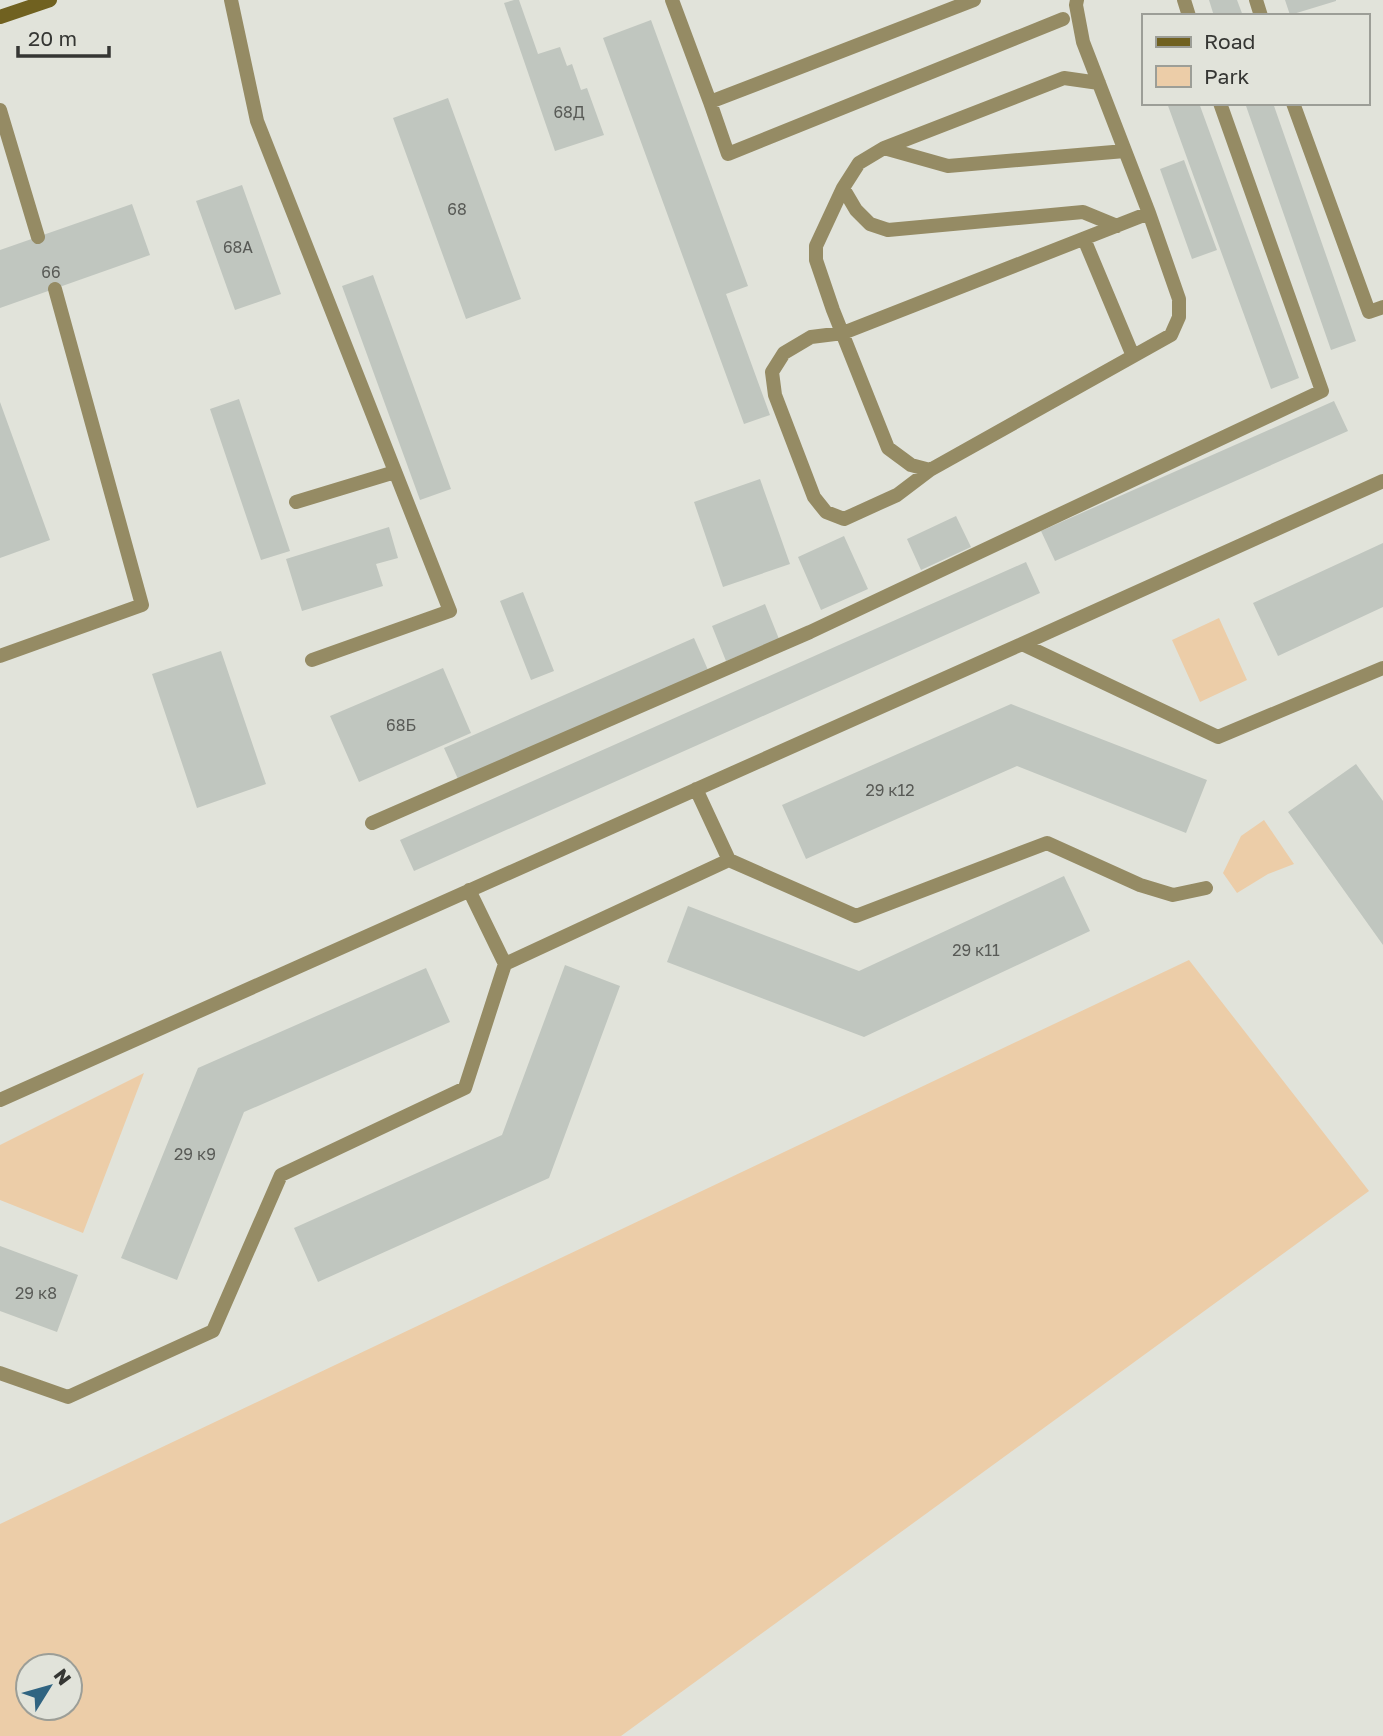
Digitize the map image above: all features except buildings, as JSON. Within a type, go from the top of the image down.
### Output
[{"type":"main road","points":[[0,17],[50,0]]},
{"type":"lane","points":[[231,0],[257,121],[450,611],[312,660]]},
{"type":"lane","points":[[672,0],[728,154],[1063,19]]},
{"type":"lane","points":[[710,102],[944,5],[974,0]]},
{"type":"lane","points":[[1077,0],[1083,42],[1149,213],[1179,299],[1179,317],[1171,335],[930,470],[898,495],[844,519],[826,512],[814,497],[775,395],[772,372],[784,353],[811,337],[843,333],[1149,213]]},
{"type":"lane","points":[[930,470],[911,465],[888,449],[816,260],[816,246],[843,188],[859,163],[884,148],[1064,78],[1099,83]]},
{"type":"lane","points":[[372,823],[810,632],[1322,391],[1221,105]]},
{"type":"lane","points":[[1294,105],[1369,312],[1383,307]]},
{"type":"lane","points":[[0,110],[38,237]]},
{"type":"lane","points":[[884,148],[948,166],[1125,151]]},
{"type":"lane","points":[[843,188],[856,209],[870,224],[888,230],[1083,212],[1117,226]]},
{"type":"lane","points":[[1084,239],[1133,356]]},
{"type":"lane","points":[[0,656],[142,606],[55,289]]},
{"type":"lane","points":[[296,502],[395,472]]},
{"type":"lane","points":[[0,1100],[1383,481]]},
{"type":"lane","points":[[1023,644],[1218,737],[1382,670]]},
{"type":"lane","points":[[696,789],[729,860],[856,916],[1047,843],[1140,886],[1173,895],[1206,888]]},
{"type":"lane","points":[[505,964],[729,860]]},
{"type":"lane","points":[[0,1373],[68,1397],[213,1331],[281,1175],[465,1088],[505,964],[469,890]]},
{"type":"green space","points":[[1219,618],[1247,680],[1200,702],[1172,640]]},
{"type":"green space","points":[[1264,820],[1294,864],[1268,874],[1237,893],[1223,873],[1241,836]]},
{"type":"green space","points":[[1189,960],[1369,1191],[621,1736],[0,1736],[0,1524]]},
{"type":"green space","points":[[144,1073],[83,1233],[0,1200],[0,1145]]}]
